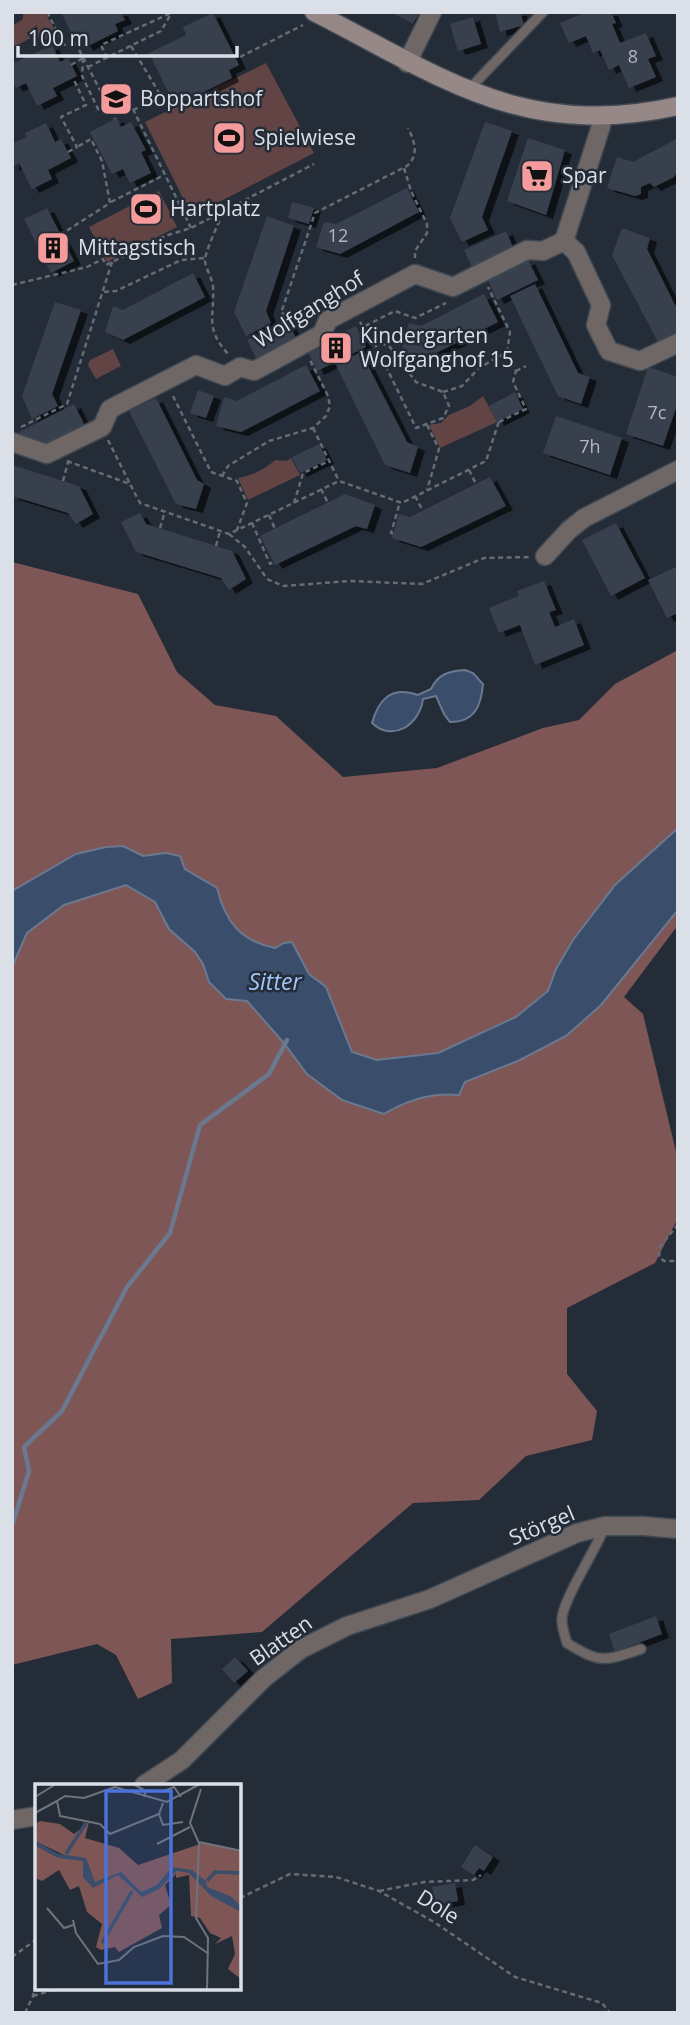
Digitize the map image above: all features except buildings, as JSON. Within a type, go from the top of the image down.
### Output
[{"type":"street","points":[[407,63],[432,12]]},
{"type":"street","points":[[313,16],[471,92],[536,111],[602,117],[678,106]]},
{"type":"street","points":[[602,117],[564,241],[576,252],[601,304],[596,325],[609,351],[640,361],[678,343]]},
{"type":"street","name":"Wolfganghof","points":[[47,454],[102,427],[110,409],[196,365],[225,376],[240,367],[254,371],[323,334],[328,320],[415,274],[453,287],[527,250],[543,251],[564,241]]},
{"type":"street","points":[[14,436],[47,454]]},
{"type":"street","points":[[545,556],[584,518],[678,470]]},
{"type":"street","name":"Störgel","points":[[430,1599],[577,1533],[605,1526],[678,1529]]},
{"type":"street","name":"Blatten","points":[[146,1784],[182,1760],[264,1678],[301,1649],[346,1626],[430,1599]]},
{"type":"street","points":[[12,1820],[35,1816]]},
{"type":"lane","points":[[471,92],[475,83],[543,12]]},
{"type":"lane","points":[[605,1526],[561,1619],[567,1643],[585,1655],[606,1660],[640,1649]]},
{"type":"path","points":[[47,12],[64,45],[74,40],[114,119]]},
{"type":"path","points":[[88,67],[161,31],[172,12]]},
{"type":"path","points":[[107,58],[101,45],[172,12]]},
{"type":"path","points":[[240,57],[313,16]]},
{"type":"path","points":[[131,46],[166,105],[173,102]]},
{"type":"path","points":[[71,65],[83,58]]},
{"type":"path","points":[[83,58],[82,76],[99,111],[108,106]]},
{"type":"path","points":[[73,78],[86,105],[61,117],[77,147]]},
{"type":"path","points":[[133,110],[161,96]]},
{"type":"path","points":[[112,114],[131,105],[191,228]]},
{"type":"path","points":[[324,329],[281,313],[315,213],[412,162],[415,151],[408,128]]},
{"type":"path","points":[[68,152],[92,139],[102,161],[110,203]]},
{"type":"path","points":[[12,285],[86,267],[103,259],[106,265],[165,236],[191,228],[314,164]]},
{"type":"path","points":[[404,168],[411,191],[427,224],[427,233],[415,251],[415,257]]},
{"type":"path","points":[[60,235],[110,203],[164,175]]},
{"type":"path","points":[[223,211],[205,258],[213,285],[211,320],[221,345],[240,367]]},
{"type":"path","points":[[103,292],[116,292],[181,260],[205,258]]},
{"type":"path","points":[[14,436],[66,404],[111,262]]},
{"type":"path","points":[[229,534],[339,481],[400,502],[486,461],[499,421],[526,409],[513,382],[516,371],[507,352],[510,331],[486,283]]},
{"type":"path","points":[[363,327],[395,311],[415,318],[450,301]]},
{"type":"path","points":[[359,320],[369,338],[388,344],[418,383],[443,392],[462,386],[479,368],[507,352]]},
{"type":"path","points":[[373,340],[416,428],[440,420],[447,413],[449,406],[443,392]]},
{"type":"path","points":[[222,476],[228,466],[270,441],[313,428],[326,416],[329,401],[308,357]]},
{"type":"path","points":[[516,371],[527,366]]},
{"type":"path","points":[[166,381],[211,472],[237,481],[247,503],[237,530]]},
{"type":"path","points":[[426,425],[439,449],[427,491]]},
{"type":"path","points":[[102,427],[140,503],[229,534],[245,547],[267,579],[283,586],[350,580],[422,584],[484,558],[545,556]]},
{"type":"path","points":[[313,428],[339,481]]},
{"type":"path","points":[[47,454],[130,484]]},
{"type":"path","points":[[294,503],[303,473],[329,461]]},
{"type":"path","points":[[63,481],[68,462]]},
{"type":"path","points":[[469,470],[476,484]]},
{"type":"path","points":[[321,489],[328,503]]},
{"type":"path","points":[[415,496],[422,511]]},
{"type":"path","points":[[393,534],[391,533],[400,502]]},
{"type":"path","points":[[160,528],[165,511]]},
{"type":"path","points":[[269,515],[275,529]]},
{"type":"path","points":[[252,523],[270,564],[273,562]]},
{"type":"path","points":[[216,546],[220,531]]},
{"type":"path","points":[[678,1224],[660,1247],[659,1257],[664,1261],[678,1261]]},
{"type":"path","name":"Dole","points":[[242,1897],[290,1874],[336,1877],[379,1891],[434,1922],[515,1977],[602,2003],[610,2013]]},
{"type":"path","points":[[379,1891],[424,1882],[473,1880],[481,1875]]},
{"type":"path","points":[[12,1957],[35,1940]]},
{"type":"path","points":[[26,2013],[35,1984]]},
{"type":"path","points":[[33,1996],[53,1990]]},
{"type":"shaded area","points":[[23,12],[45,12],[57,35],[43,40],[35,36],[15,46],[12,26],[23,19]]},
{"type":"shaded area","name":"Spielwiese","points":[[266,63],[314,153],[192,216],[145,122]]},
{"type":"shaded area","name":"Hartplatz","points":[[159,191],[177,227],[107,262],[89,227]]},
{"type":"shaded area","points":[[113,349],[121,366],[96,379],[88,365],[90,360]]},
{"type":"shaded area","points":[[483,396],[497,422],[440,448],[429,425],[441,423],[449,415],[470,406]]},
{"type":"shaded area","points":[[291,458],[300,475],[248,500],[238,478],[258,472],[275,460],[287,461]]},
{"type":"shaded area","points":[[12,562],[138,594],[177,672],[215,705],[276,716],[343,777],[437,768],[543,728],[579,720],[615,684],[678,650],[678,925],[624,997],[643,1014],[678,1160],[678,1218],[655,1263],[567,1308],[567,1374],[597,1411],[592,1440],[526,1456],[479,1500],[413,1503],[262,1632],[171,1639],[172,1683],[138,1699],[116,1655],[97,1644],[12,1665]]},
{"type":"water","points":[[465,670],[473,673],[483,684],[481,699],[471,716],[450,722],[436,696],[423,699],[417,716],[397,731],[380,729],[372,723],[378,707],[388,696],[401,692],[418,695],[431,689],[445,674]]},
{"type":"water","name":"Sitter","points":[[678,828],[678,910],[601,1005],[566,1036],[520,1060],[465,1082],[459,1095],[420,1098],[384,1114],[342,1100],[307,1074],[247,1001],[226,999],[209,982],[203,964],[195,952],[169,929],[155,902],[126,885],[64,905],[27,933],[12,967],[12,891],[76,854],[123,846],[143,856],[166,853],[180,856],[185,869],[217,888],[230,920],[243,935],[275,948],[292,942],[309,974],[326,987],[352,1052],[377,1060],[438,1053],[516,1017],[548,991],[556,969],[573,940],[615,885]]},
{"type":"waterway","points":[[12,1526],[29,1471],[24,1447],[62,1411],[127,1287],[170,1233],[200,1125],[269,1074],[287,1040]]},
{"type":"place","name":"Boppartshof","points":[[116,99]]},
{"type":"place","name":"Spielwiese","points":[[229,138]]},
{"type":"place","name":"Spar","points":[[537,176]]},
{"type":"place","name":"Hartplatz","points":[[146,209]]},
{"type":"place","name":"Mittagstisch","points":[[53,248]]},
{"type":"place","name":"Kindergarten Wolfganghof 15","points":[[336,348]]}]
